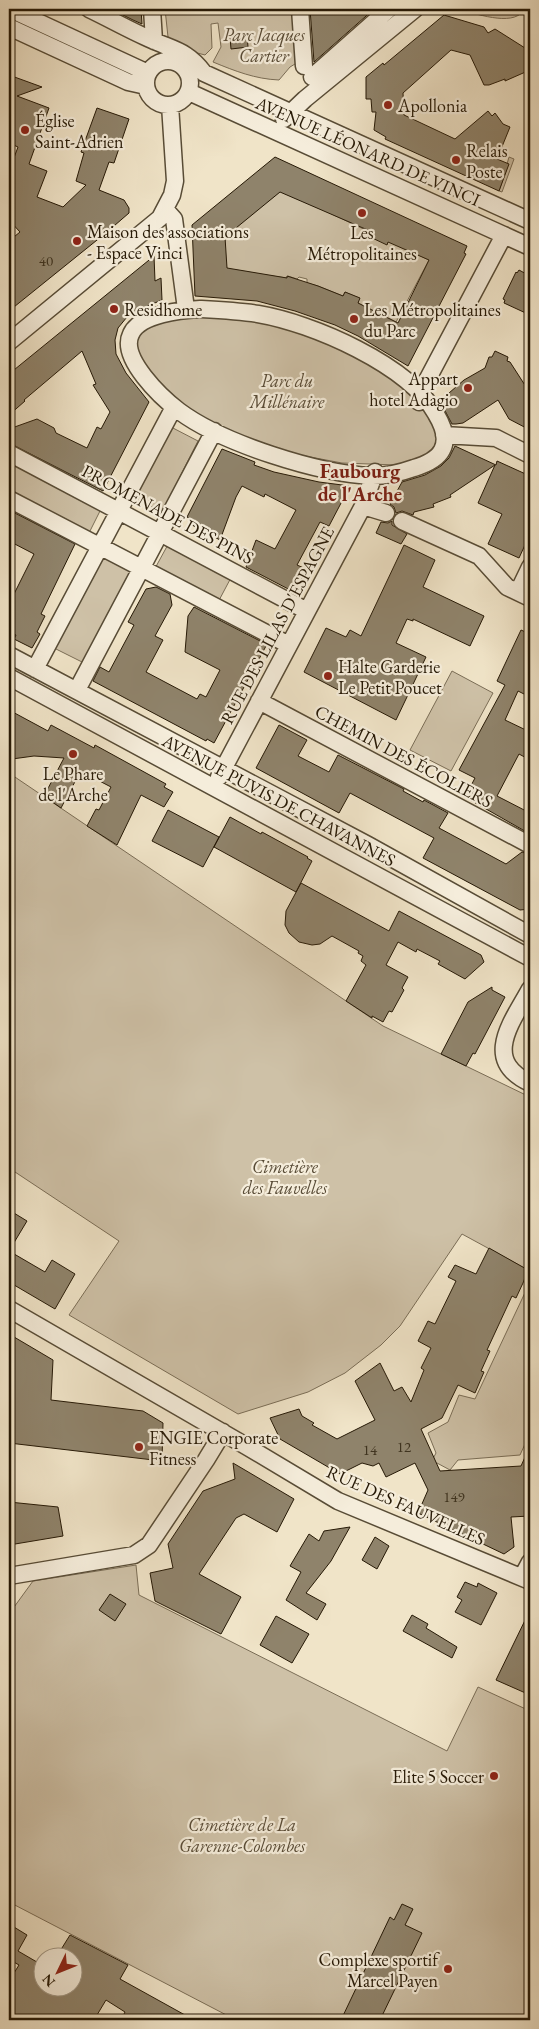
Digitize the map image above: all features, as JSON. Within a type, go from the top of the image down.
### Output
[{"type":"street","points":[[10,9],[147,79]]},
{"type":"street","points":[[89,9],[154,41],[178,50],[191,58],[204,73],[530,221]]},
{"type":"street","points":[[152,9],[154,41]]},
{"type":"street","points":[[300,9],[308,72],[389,9]]},
{"type":"street","points":[[274,130],[290,112],[415,9]]},
{"type":"street","points":[[9,27],[128,82],[147,79]]},
{"type":"street","points":[[163,61],[177,62],[188,72],[190,78],[189,92],[182,101],[170,105],[154,100],[149,94],[147,79],[152,68],[163,61]]},
{"type":"street","name":"AVENUE LÉONARD DE VINCI","points":[[189,92],[530,247]]},
{"type":"street","points":[[9,342],[154,224],[165,209],[172,195],[175,181],[170,105]]},
{"type":"street","points":[[165,209],[174,219],[186,310]]},
{"type":"street","points":[[421,394],[504,235]]},
{"type":"street","points":[[186,310],[258,314],[295,323],[364,353],[388,367],[421,394],[440,422],[444,435],[443,448],[438,456],[420,466],[397,474],[374,474],[323,469],[278,457],[214,431],[174,407],[146,380],[135,363],[129,346],[131,334],[140,324],[155,316],[186,310]]},
{"type":"street","points":[[35,669],[174,407]]},
{"type":"street","points":[[77,690],[214,431]]},
{"type":"street","points":[[444,435],[496,438],[530,455]]},
{"type":"street","name":"PROMENADE DES PINS","points":[[9,453],[307,611]]},
{"type":"street","name":"RUE DES LILAS D'ESPAGNE","points":[[214,787],[363,506],[374,474]]},
{"type":"street","points":[[9,499],[101,545],[289,645]]},
{"type":"street","points":[[363,506],[386,513]]},
{"type":"street","points":[[402,521],[479,556],[507,587],[524,595],[530,567]]},
{"type":"street","name":"AVENUE PUVIS DE CHAVANNES","points":[[9,655],[368,845],[530,935]]},
{"type":"street","name":"AVENUE PUVIS DE CHAVANNES","points":[[9,677],[530,958]]},
{"type":"street","name":"CHEMIN DES ÉCOLIERS","points":[[259,701],[530,845]]},
{"type":"street","points":[[530,989],[502,1046],[504,1059],[512,1071],[530,1083]]},
{"type":"street","name":"RUE DES FAUVELLES","points":[[9,1309],[223,1432],[338,1501],[527,1580]]},
{"type":"street","points":[[9,1576],[129,1556],[140,1552],[149,1545],[223,1432]]},
{"type":"street","points":[[527,1580],[530,1562]]},
{"type":"green space","name":"Parc Jacques Cartier","points":[[165,9],[296,9],[300,61],[290,67],[279,80],[253,76],[213,62],[221,47],[218,23],[211,24],[212,48],[205,55],[186,50],[168,37]]},
{"type":"green space","points":[[458,9],[519,9],[523,11],[518,16],[510,18],[492,18]]},
{"type":"green space","points":[[509,157],[514,159],[502,192],[499,191]]},
{"type":"green space","points":[[281,190],[429,260],[396,322],[358,303],[359,298],[345,292],[343,296],[307,283],[307,279],[227,270],[222,239]]},
{"type":"green space","name":"Parc du Millénaire","points":[[178,315],[257,320],[332,341],[410,390],[438,425],[437,445],[426,458],[397,465],[342,463],[268,449],[189,411],[141,364],[136,341],[139,334],[146,327]]},
{"type":"green space","points":[[171,427],[198,441],[162,512],[134,498]]},
{"type":"green space","points":[[9,453],[104,503],[86,539],[9,499]]},
{"type":"green space","points":[[171,539],[234,572],[216,606],[153,572]]},
{"type":"green space","points":[[104,553],[135,570],[86,664],[54,648]]},
{"type":"green space","points":[[452,671],[493,693],[451,771],[410,750]]},
{"type":"green space","name":"Cimetière des Fauvelles","points":[[9,773],[383,1026],[530,1097],[530,1271],[462,1234],[400,1326],[381,1345],[345,1373],[308,1392],[238,1414],[69,1315],[119,1241],[9,1168]]},
{"type":"green space","points":[[530,1282],[530,1433],[520,1455],[458,1460],[450,1470],[437,1463],[428,1468],[436,1453],[428,1433],[448,1422],[459,1395],[475,1399]]},
{"type":"green space","name":"Cimetière de La Garenne-Colombes","points":[[136,1565],[139,1595],[447,1751],[478,1687],[530,1711],[530,2020],[236,2020],[9,1902],[9,1614],[33,1581]]},
{"type":"building","points":[[111,9],[141,9],[142,24],[133,20]]},
{"type":"building","points":[[310,9],[374,9],[314,62]]},
{"type":"building","name":"Apollonia","points":[[444,15],[484,27],[488,33],[495,29],[525,48],[530,62],[530,70],[505,81],[505,79],[484,85],[470,55],[451,50],[403,93],[404,115],[455,139],[488,111],[492,116],[495,113],[503,124],[510,127],[497,159],[509,164],[499,191],[385,139],[386,137],[374,130],[376,112],[372,112],[371,99],[366,99],[366,77],[383,63],[384,65]]},
{"type":"building","points":[[247,35],[248,47],[231,49],[230,37]]},
{"type":"building","points":[[9,75],[42,87],[17,96],[49,108],[29,164],[47,171],[37,197],[63,207],[86,185],[76,181],[84,153],[81,152],[97,108],[129,119],[114,163],[109,162],[99,190],[124,200],[129,208],[129,213],[9,311],[9,241],[20,232],[9,220],[9,171],[18,147],[9,143]]},
{"type":"building","points":[[275,157],[467,246],[464,253],[466,254],[408,366],[358,336],[335,325],[295,311],[257,301],[195,296],[192,225]],"holes":[[[280,192],[370,231],[368,236],[387,245],[388,242],[429,260],[398,323],[358,303],[360,298],[345,292],[343,296],[287,276],[287,278],[227,268],[225,237]]]},
{"type":"building","points":[[154,256],[155,281],[161,278],[162,300],[127,317],[118,328],[115,340],[116,354],[126,373],[149,402],[103,491],[9,443],[9,429],[37,419],[54,428],[56,433],[87,448],[97,427],[101,429],[110,412],[93,385],[96,384],[82,351],[9,415],[9,374]]},
{"type":"building","points":[[519,270],[530,276],[530,315],[504,303],[505,300],[503,299],[516,272]]},
{"type":"building","points":[[495,351],[508,357],[507,361],[510,362],[530,393],[530,430],[509,419],[498,400],[463,423],[456,424],[452,424],[442,405],[449,393],[464,380],[485,368],[489,357],[492,357]]},
{"type":"building","points":[[455,446],[496,465],[497,461],[530,476],[530,534],[519,558],[488,544],[502,514],[478,503],[495,465],[450,495],[451,497],[433,504],[434,507],[414,512],[413,515],[402,511],[396,513],[394,507],[390,504],[402,482],[425,475],[441,466],[449,458]]},
{"type":"building","points":[[222,449],[255,462],[254,465],[274,472],[319,482],[350,486],[329,526],[320,522],[297,565],[306,569],[294,592],[246,567],[256,540],[275,549],[296,510],[265,494],[264,497],[242,486],[220,540],[192,525],[194,521],[187,517]]},
{"type":"building","points":[[9,510],[75,544],[41,614],[45,616],[37,632],[40,634],[32,648],[14,639],[16,635],[9,632],[9,604],[34,554],[9,541]]},
{"type":"building","points":[[392,521],[392,525],[407,534],[401,544],[376,533],[381,522],[388,523]]},
{"type":"building","points":[[404,545],[435,560],[423,587],[484,616],[470,646],[413,619],[413,621],[407,619],[396,643],[426,657],[396,720],[304,672],[326,628],[346,637],[350,630],[361,636]]},
{"type":"building","points":[[156,587],[170,594],[172,605],[155,636],[163,640],[146,672],[197,699],[200,694],[206,697],[220,670],[185,652],[188,616],[194,607],[264,643],[266,646],[214,743],[207,739],[206,741],[93,681],[100,667],[109,672],[134,625],[128,622],[146,589]]},
{"type":"building","points":[[521,630],[530,634],[530,697],[518,691],[505,720],[530,732],[530,760],[519,754],[497,796],[530,813],[530,834],[465,797],[475,778],[459,770],[505,685],[497,681]]},
{"type":"building","points":[[9,710],[48,731],[51,725],[94,748],[95,745],[166,784],[164,787],[173,792],[164,807],[141,795],[117,845],[87,826],[96,809],[99,810],[111,787],[88,775],[86,780],[78,776],[61,808],[44,796],[64,758],[34,756],[12,759],[9,752]]},
{"type":"building","points":[[279,725],[307,740],[298,756],[329,772],[338,755],[404,789],[403,791],[423,802],[424,800],[448,813],[439,828],[506,864],[522,852],[530,855],[530,909],[520,910],[423,858],[434,838],[350,793],[339,813],[256,768]]},
{"type":"building","points":[[168,810],[219,837],[203,867],[152,841]]},
{"type":"building","points":[[230,817],[261,834],[262,832],[312,861],[296,892],[214,847]]},
{"type":"building","points":[[301,883],[389,931],[399,911],[481,955],[484,962],[465,979],[438,964],[440,961],[417,949],[416,952],[398,942],[386,965],[408,977],[402,988],[404,990],[392,1012],[389,1011],[383,1022],[372,1016],[372,1018],[346,1001],[366,965],[361,961],[363,956],[358,953],[359,951],[332,936],[320,944],[312,945],[299,942],[289,933],[285,925],[286,911]]},
{"type":"building","points":[[492,987],[492,990],[505,997],[475,1054],[473,1053],[466,1066],[441,1054],[468,1002]]},
{"type":"building","points":[[9,1210],[27,1221],[9,1251]]},
{"type":"building","points":[[489,1248],[528,1270],[516,1298],[512,1296],[487,1350],[490,1351],[481,1371],[484,1372],[475,1393],[458,1385],[442,1418],[421,1429],[440,1471],[521,1466],[530,1446],[530,1516],[511,1517],[514,1547],[504,1554],[418,1513],[428,1490],[415,1463],[386,1477],[379,1463],[373,1466],[362,1463],[340,1474],[280,1439],[270,1418],[299,1409],[302,1416],[314,1423],[312,1425],[337,1439],[375,1420],[355,1381],[380,1363],[394,1391],[402,1387],[411,1402],[424,1370],[421,1368],[431,1348],[418,1341],[428,1321],[435,1324],[456,1281],[448,1277],[455,1265],[476,1274]]},
{"type":"building","points":[[9,1251],[45,1272],[52,1260],[75,1274],[55,1309],[9,1282]]},
{"type":"building","points":[[9,1334],[53,1360],[51,1400],[143,1411],[163,1423],[162,1461],[9,1443]]},
{"type":"building","points":[[233,1463],[294,1499],[277,1532],[244,1514],[236,1518],[199,1574],[241,1597],[221,1634],[155,1601],[150,1573],[173,1568],[168,1544],[203,1491],[235,1479]]},
{"type":"building","points":[[9,1502],[58,1507],[63,1536],[9,1545]]},
{"type":"building","points":[[350,1527],[331,1561],[306,1593],[326,1604],[317,1620],[286,1600],[301,1572],[290,1566],[309,1534],[319,1541],[324,1531]]},
{"type":"building","points":[[375,1537],[389,1546],[377,1569],[362,1560]]},
{"type":"building","points":[[465,1582],[477,1587],[478,1583],[497,1593],[481,1625],[455,1612],[462,1600],[457,1597]]},
{"type":"building","points":[[110,1594],[126,1604],[115,1621],[99,1610]]},
{"type":"building","points":[[530,1610],[530,1695],[496,1680]]},
{"type":"building","points":[[412,1615],[428,1624],[426,1628],[457,1647],[452,1658],[403,1631]]},
{"type":"building","points":[[276,1616],[309,1634],[292,1663],[260,1645]]},
{"type":"building","points":[[402,1904],[413,1909],[405,1925],[422,1933],[380,2020],[341,2020],[390,1917],[394,1920]]},
{"type":"building","points":[[9,1924],[27,1935],[18,1951],[32,1959],[32,1996],[82,1996],[82,1946],[63,1946],[70,1935],[128,1965],[120,1979],[194,2020],[121,2020],[125,2012],[106,2000],[94,2020],[9,2020],[9,1981],[19,1965],[12,1961],[9,1966]]},
{"type":"place","name":"Apollonia","points":[[388,105]]},
{"type":"place","name":"Église Saint-Adrien","points":[[25,130]]},
{"type":"place","name":"Relais Poste","points":[[456,160]]},
{"type":"place","name":"Les Métropolitaines","points":[[362,213]]},
{"type":"place","name":"Maison des associations - Espace Vinci","points":[[77,241]]},
{"type":"place","name":"Residhome","points":[[114,309]]},
{"type":"place","name":"Les Métropolitaines du Parc","points":[[354,319]]},
{"type":"place","name":"Appart hotel Adagio","points":[[468,388]]},
{"type":"place","name":"Halte Garderie Le Petit Poucet","points":[[328,676]]},
{"type":"place","name":"Le Phare de l'Arche","points":[[73,754]]},
{"type":"place","name":"ENGIE Corporate Fitness","points":[[139,1447]]},
{"type":"place","name":"Elite 5 Soccer","points":[[494,1776]]},
{"type":"place","name":"Complexe sportif Marcel Payen","points":[[448,1969]]},
{"type":"district","name":"Faubourg de l'Arche","points":[[360,482]]}]
